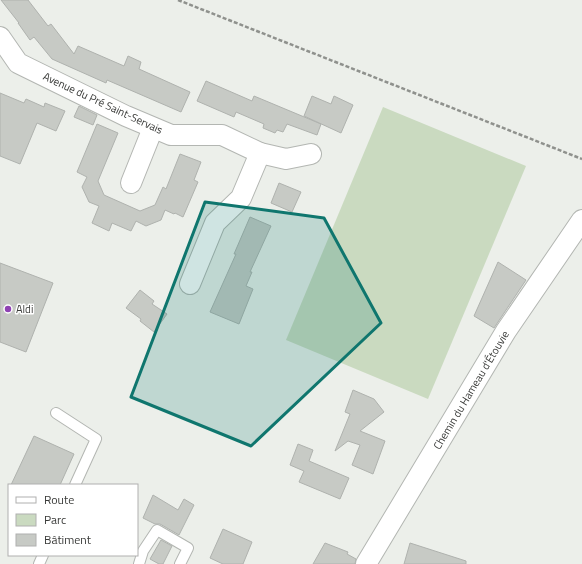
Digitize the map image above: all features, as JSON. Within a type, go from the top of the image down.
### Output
[{"type":"street","name":"Avenue du Pré Saint-Servais","points":[[0,37],[7,60],[18,62],[153,128],[171,134],[222,135],[260,154],[286,159],[311,154]]},
{"type":"street","points":[[131,183],[153,128]]},
{"type":"street","points":[[190,284],[215,223],[241,198],[260,154]]},
{"type":"street","name":"Chemin du Hameau d'Étouvie","points":[[366,564],[506,331],[582,220]]},
{"type":"lane","points":[[56,413],[96,439],[75,484]]},
{"type":"lane","points":[[139,564],[143,551],[156,530],[188,548],[180,564]]},
{"type":"path","points":[[178,0],[582,159]]},
{"type":"highlighted area","points":[[205,202],[324,218],[381,323],[251,446],[131,397]]},
{"type":"green space","points":[[383,107],[526,166],[428,399],[286,340]]},
{"type":"building","points":[[1,0],[28,0],[48,26],[51,24],[74,54],[78,46],[124,66],[128,56],[141,62],[139,69],[190,92],[181,112],[107,80],[106,83],[52,59],[34,37],[30,40]]},
{"type":"building","points":[[206,81],[252,101],[254,96],[321,124],[317,135],[287,124],[283,132],[277,130],[275,133],[263,128],[264,124],[236,112],[234,117],[197,101]]},
{"type":"building","points":[[0,93],[24,103],[26,99],[44,107],[45,103],[65,111],[56,131],[37,123],[20,164],[0,156]]},
{"type":"building","points":[[312,96],[331,104],[334,96],[353,105],[341,133],[304,116]]},
{"type":"building","points":[[79,106],[97,115],[93,125],[74,117]]},
{"type":"building","points":[[97,124],[118,133],[98,181],[104,195],[140,211],[155,205],[163,187],[166,189],[180,154],[201,162],[194,180],[198,182],[183,217],[165,210],[161,220],[146,226],[136,221],[131,231],[112,223],[109,231],[92,223],[99,206],[89,202],[82,187],[87,177],[77,172]]},
{"type":"building","points":[[279,183],[301,192],[292,212],[271,203]]},
{"type":"building","points":[[250,217],[271,226],[250,272],[252,272],[246,286],[253,289],[239,324],[210,312],[236,254],[234,254]]},
{"type":"building","points":[[498,262],[526,280],[494,328],[474,316]]},
{"type":"building","points":[[0,263],[53,283],[26,352],[0,342]]},
{"type":"building","points":[[140,290],[154,301],[152,304],[167,314],[154,332],[140,321],[141,319],[126,308]]},
{"type":"building","points":[[353,390],[374,399],[384,412],[360,431],[385,441],[373,474],[352,465],[360,445],[348,441],[335,451],[350,414],[345,412]]},
{"type":"building","points":[[34,436],[74,454],[60,484],[11,484]]},
{"type":"building","points":[[298,444],[313,450],[309,461],[349,478],[340,499],[299,482],[304,471],[290,465]]},
{"type":"building","points":[[153,495],[178,510],[184,499],[194,505],[179,535],[160,524],[155,524],[143,518]]},
{"type":"building","points":[[223,529],[252,542],[243,564],[223,564],[210,558]]},
{"type":"building","points":[[161,540],[172,546],[163,564],[159,564],[150,559]]},
{"type":"building","points":[[325,543],[348,552],[347,554],[356,559],[355,564],[313,564]]},
{"type":"building","points":[[410,543],[466,561],[466,564],[404,564]]},
{"type":"place","name":"Aldi","points":[[8,309]]}]
